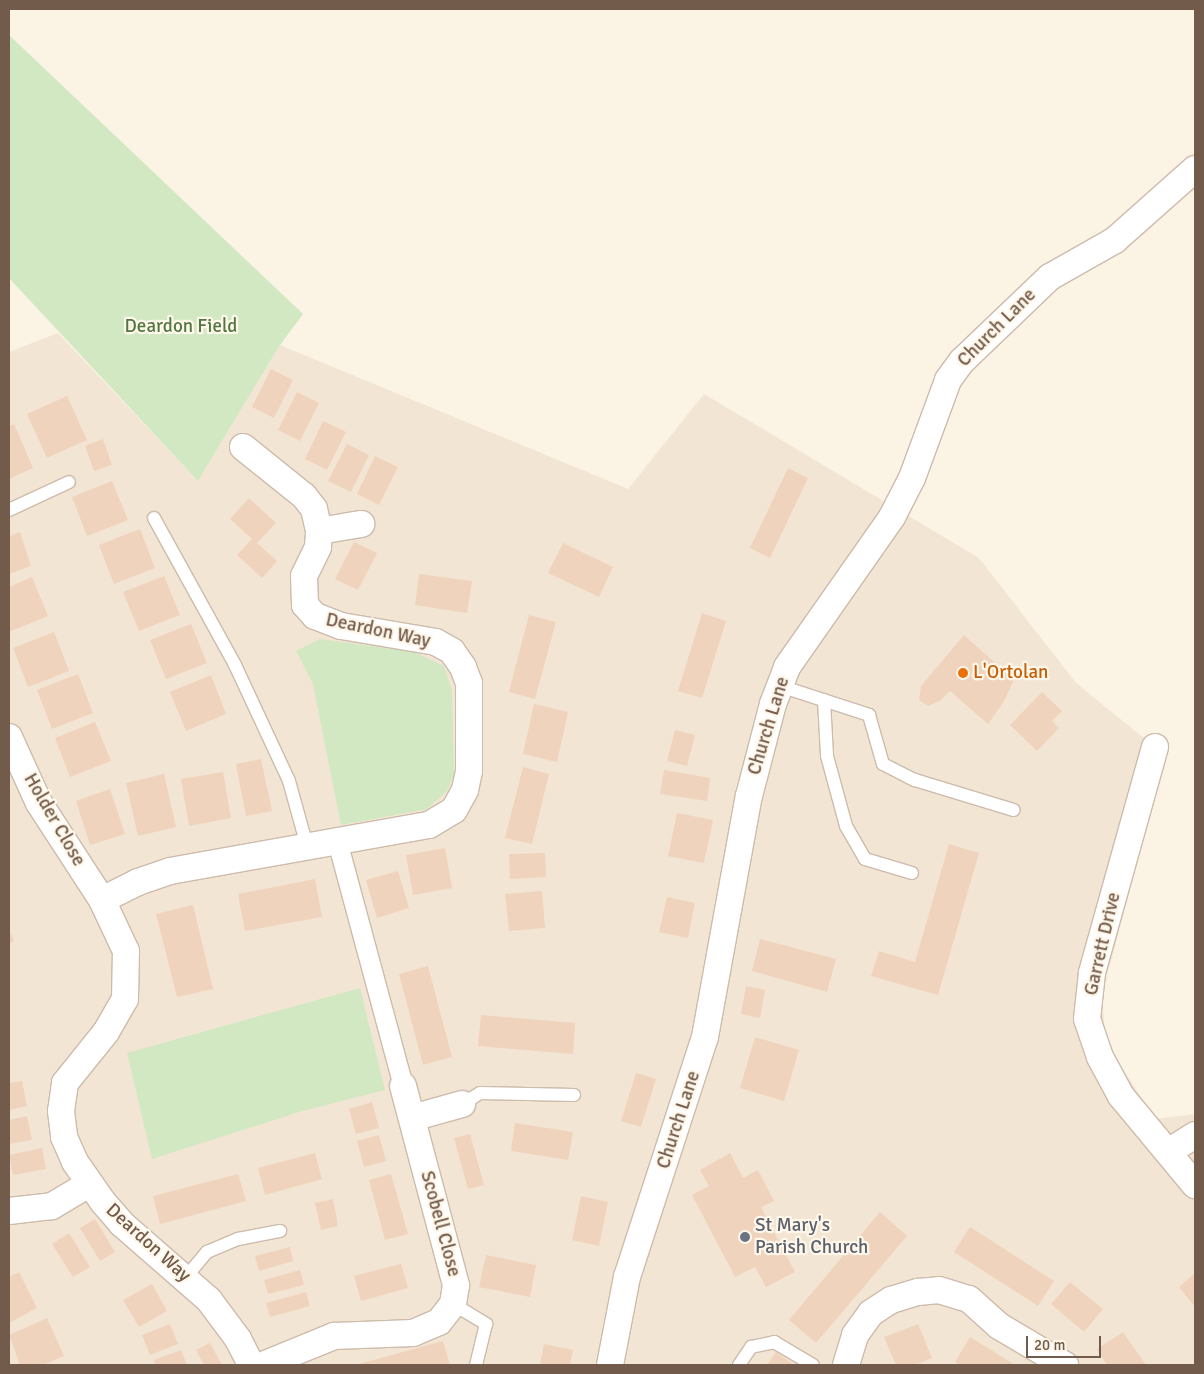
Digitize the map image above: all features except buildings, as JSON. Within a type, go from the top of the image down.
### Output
[{"type":"street","name":"Church Lane","points":[[610,1365],[627,1276],[705,1037],[749,796],[780,686],[788,667],[892,517],[912,478],[931,418],[948,380],[962,361],[1050,277],[1115,240],[1195,169]]},
{"type":"street","name":"Deardon Way","points":[[242,447],[304,496],[314,509],[319,531],[318,547],[304,576],[305,606],[315,616],[340,626],[436,642],[452,651],[469,683],[469,770],[465,790],[454,810],[429,825],[170,871],[138,882],[102,900],[126,951],[125,999],[106,1032],[65,1083],[61,1111],[64,1137],[88,1184],[122,1224],[186,1277],[233,1332],[251,1365]]},
{"type":"street","points":[[319,531],[361,524]]},
{"type":"street","name":"Holder Close","points":[[9,737],[39,803],[102,900]]},
{"type":"street","name":"Garrett Drive","points":[[1156,747],[1092,973],[1087,1019],[1100,1057],[1121,1096],[1195,1185]]},
{"type":"street","points":[[337,841],[403,1086]]},
{"type":"street","name":"Scobell Close","points":[[264,1365],[334,1336],[413,1333],[439,1322],[453,1304],[456,1285],[403,1086]]},
{"type":"street","points":[[412,1118],[462,1104]]},
{"type":"street","points":[[1168,1152],[1195,1135]]},
{"type":"street","points":[[9,1211],[52,1206],[88,1184]]},
{"type":"street","points":[[846,1365],[854,1335],[871,1313],[891,1300],[918,1292],[939,1290],[969,1299],[999,1326],[1065,1365]]},
{"type":"lane","points":[[9,510],[69,482]]},
{"type":"lane","points":[[154,518],[235,665],[290,781],[307,846]]},
{"type":"lane","points":[[780,686],[869,714],[883,764],[915,780],[1014,810]]},
{"type":"lane","points":[[824,700],[827,756],[846,826],[866,859],[912,873]]},
{"type":"lane","points":[[462,1104],[480,1093],[574,1095]]},
{"type":"lane","points":[[186,1277],[207,1252],[238,1239],[280,1231]]},
{"type":"lane","points":[[453,1304],[486,1324],[476,1365]]},
{"type":"lane","points":[[739,1365],[751,1346],[774,1342],[813,1365]]},
{"type":"shaded area","points":[[58,333],[198,481],[280,345],[628,489],[704,394],[979,558],[1076,683],[1166,756],[1102,995],[1106,1043],[1155,1119],[1195,1114],[1195,1365],[9,1365],[9,352]]},
{"type":"green space","name":"Deardon Field","points":[[9,35],[303,314],[280,345],[198,481],[9,278]]},
{"type":"green space","points":[[320,639],[414,652],[444,666],[452,690],[454,775],[447,791],[427,809],[341,825],[313,684],[296,651]]},
{"type":"green space","points":[[360,988],[385,1090],[299,1112],[152,1159],[127,1053]]},
{"type":"place","name":"L'Ortolan","points":[[963,673]]},
{"type":"place","name":"St Mary's Parish Church","points":[[745,1237]]}]
